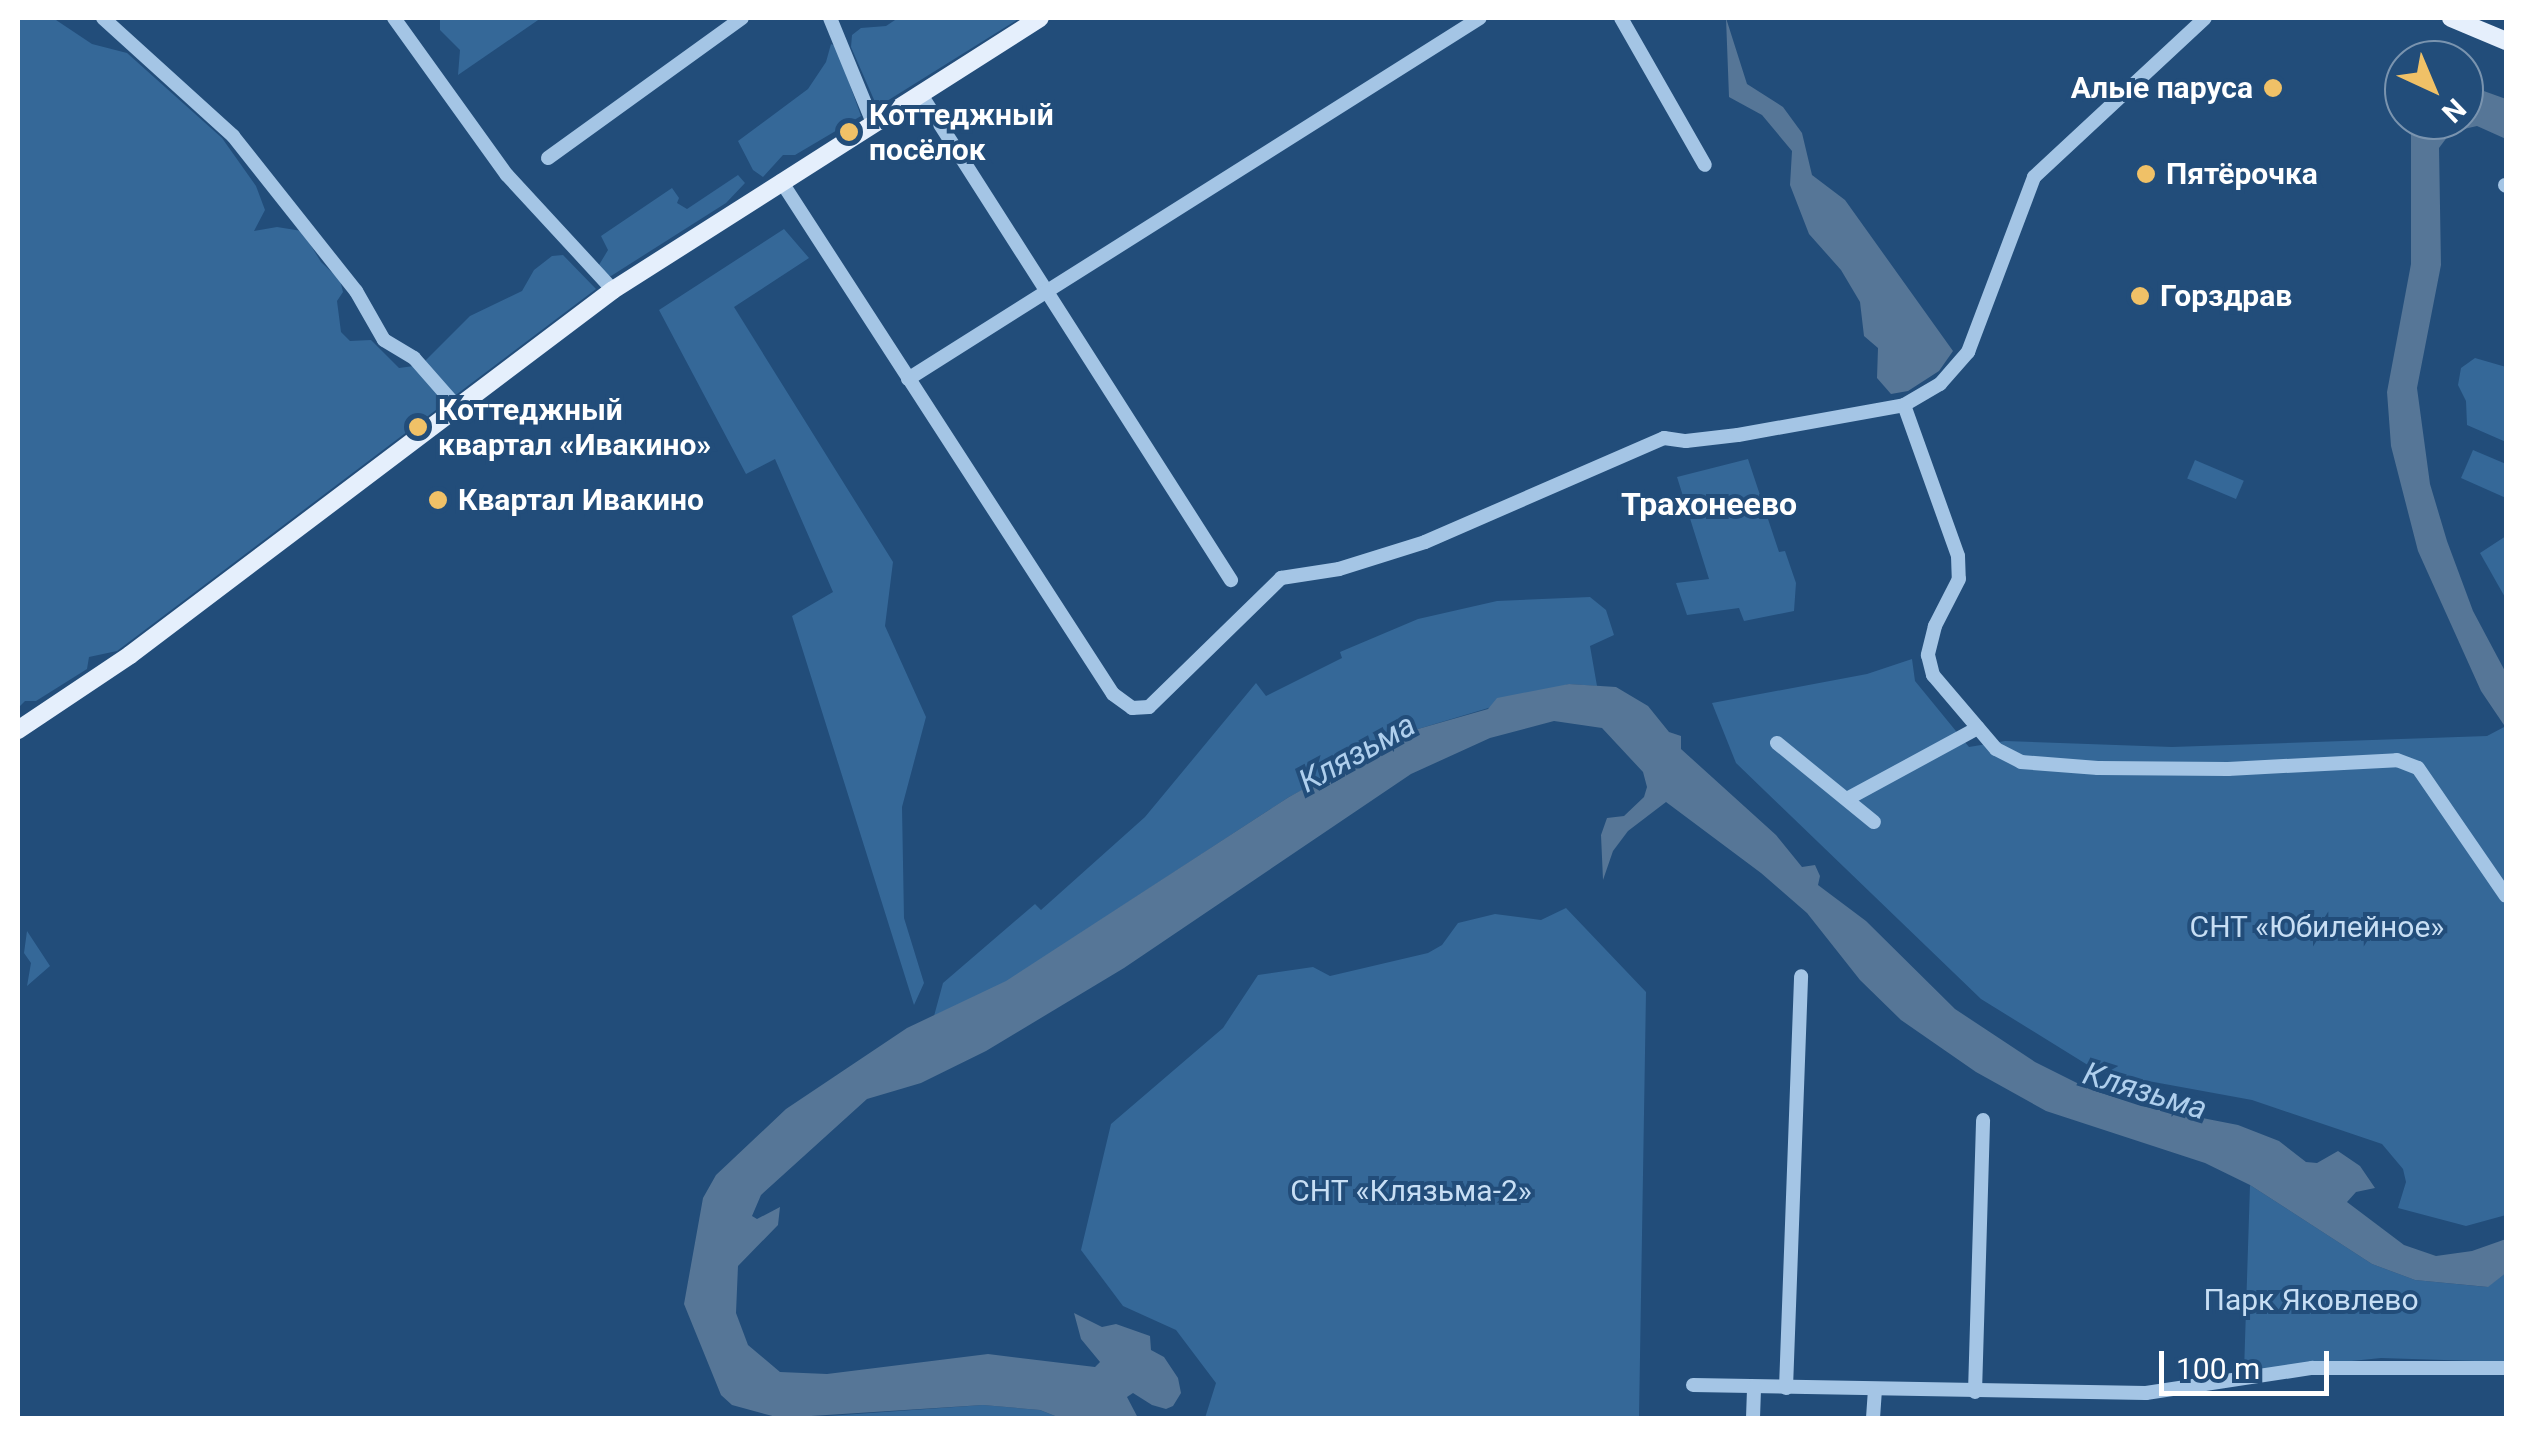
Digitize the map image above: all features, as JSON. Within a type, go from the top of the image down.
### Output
[{"type":"main road","points":[[18,730],[130,655],[613,290],[1040,18]]},
{"type":"main road","points":[[2451,18],[2506,40]]},
{"type":"street","points":[[102,18],[233,136],[356,291],[384,340],[414,358],[458,408]]},
{"type":"street","points":[[394,18],[507,174],[613,290]]},
{"type":"street","points":[[548,158],[742,18]]},
{"type":"street","points":[[830,18],[873,122]]},
{"type":"street","points":[[908,378],[1480,18]]},
{"type":"street","points":[[1622,18],[1705,165]]},
{"type":"street","points":[[781,181],[1113,694],[1132,708],[1149,707],[1280,578],[1339,569],[1425,542],[1664,438],[1686,441],[1738,435],[1904,406],[1940,384],[1968,352],[2034,177],[2204,18]]},
{"type":"street","points":[[920,93],[1231,580]]},
{"type":"street","points":[[1904,406],[1958,556],[1958,579],[1935,626],[1928,655],[1933,676],[1996,749],[2021,762],[2098,768],[2228,769],[2398,760],[2418,768],[2506,896]]},
{"type":"street","points":[[1847,799],[1978,728]]},
{"type":"street","points":[[1778,743],[1874,822]]},
{"type":"street","points":[[1786,1388],[1801,976]]},
{"type":"street","points":[[1975,1392],[1983,1120]]},
{"type":"street","points":[[1693,1386],[2146,1393],[2342,1366],[2506,1368]]},
{"type":"street","points":[[1753,1418],[1754,1388]]},
{"type":"street","points":[[1873,1418],[1875,1390]]},
{"type":"green space","points":[[18,18],[53,18],[92,44],[127,53],[222,138],[256,186],[265,210],[254,231],[277,227],[302,231],[321,262],[340,280],[343,292],[337,301],[341,332],[350,341],[371,340],[399,368],[421,365],[470,316],[522,291],[534,270],[552,256],[563,255],[596,289],[117,651],[89,657],[87,669],[18,708]]},
{"type":"green space","points":[[440,18],[541,18],[458,75],[460,50],[440,30]]},
{"type":"green space","points":[[898,18],[1020,18],[887,101],[875,102],[851,47],[852,35],[861,28],[886,26]]},
{"type":"green space","points":[[831,44],[836,46],[861,116],[795,155],[783,155],[763,177],[753,170],[738,141],[808,89],[826,62]]},
{"type":"green space","points":[[738,175],[745,183],[726,203],[611,276],[605,275],[599,265],[608,250],[601,236],[672,188],[679,198],[677,203],[687,209]]},
{"type":"green space","points":[[784,229],[809,258],[734,307],[893,562],[885,626],[926,717],[902,807],[904,918],[924,983],[914,1005],[792,616],[833,592],[775,459],[746,474],[659,310]]},
{"type":"green space","points":[[2475,358],[2506,367],[2506,442],[2467,425],[2466,401],[2458,385],[2461,368]]},
{"type":"green space","points":[[2473,450],[2506,464],[2506,498],[2461,478]]},
{"type":"green space","points":[[1748,459],[1779,552],[1785,551],[1796,583],[1794,611],[1744,621],[1739,608],[1687,615],[1676,583],[1709,579],[1677,477]]},
{"type":"green space","points":[[2195,460],[2244,481],[2236,499],[2187,478]]},
{"type":"green space","points":[[2506,536],[2506,599],[2480,553]]},
{"type":"green space","points":[[1590,597],[1606,610],[1614,635],[1590,646],[1597,686],[1569,684],[1418,729],[1289,797],[1006,982],[934,1016],[943,983],[1035,904],[1041,910],[1145,817],[1256,683],[1266,696],[1342,658],[1340,652],[1418,619],[1497,601]]},
{"type":"green space","name":"СНТ «Юбилейное»","points":[[1912,659],[1915,681],[1969,747],[2005,741],[2172,747],[2487,736],[2506,726],[2506,1215],[2466,1226],[2398,1208],[2406,1182],[2403,1169],[2382,1144],[2252,1100],[2099,1072],[1981,999],[1736,763],[1712,703],[1867,674]]},
{"type":"green space","name":"СНТ «Клязьма-2»","points":[[1566,908],[1646,992],[1639,1418],[1205,1418],[1216,1383],[1176,1330],[1123,1306],[1081,1250],[1111,1124],[1223,1028],[1258,975],[1313,967],[1330,976],[1428,953],[1442,945],[1458,923],[1495,914],[1541,920]]},
{"type":"green space","points":[[27,931],[50,966],[27,986],[31,963],[24,953]]},
{"type":"green space","name":"Парк Яковлево","points":[[2250,1185],[2372,1264],[2415,1280],[2487,1287],[2506,1273],[2506,1362],[2381,1358],[2244,1372]]},
{"type":"green space","points":[[983,1405],[1040,1410],[1060,1418],[814,1417]]},
{"type":"shaded area","points":[[1726,18],[1747,84],[1783,107],[1802,133],[1812,175],[1845,200],[1953,351],[1939,371],[1908,391],[1891,394],[1877,378],[1878,348],[1864,336],[1860,302],[1841,270],[1809,234],[1790,185],[1792,151],[1762,115],[1729,97]]},
{"type":"shaded area","points":[[2484,91],[2506,99],[2506,139],[2484,129]]},
{"type":"shaded area","points":[[2411,140],[2445,140],[2439,148],[2441,265],[2417,388],[2430,484],[2447,541],[2473,611],[2506,673],[2506,728],[2481,691],[2418,551],[2391,446],[2387,392],[2411,264]]},
{"type":"shaded area","points":[[1569,684],[1616,687],[1648,706],[1669,732],[1681,736],[1681,749],[1776,835],[1802,867],[1815,865],[1820,876],[1818,885],[1866,921],[1955,1009],[2035,1062],[2089,1089],[2141,1106],[2238,1125],[2279,1141],[2306,1162],[2317,1163],[2338,1151],[2360,1166],[2375,1188],[2356,1192],[2347,1202],[2404,1245],[2436,1256],[2472,1251],[2506,1239],[2506,1273],[2488,1287],[2415,1280],[2372,1264],[2250,1185],[2205,1163],[2046,1111],[1976,1072],[1901,1020],[1860,980],[1807,913],[1666,802],[1628,831],[1613,851],[1603,880],[1601,835],[1607,818],[1624,816],[1644,797],[1647,787],[1643,772],[1602,728],[1554,721],[1490,738],[1411,774],[1124,968],[986,1051],[921,1083],[867,1099],[761,1195],[752,1216],[757,1219],[780,1207],[778,1225],[738,1266],[736,1313],[748,1345],[780,1372],[827,1374],[988,1354],[1095,1367],[1100,1362],[1081,1339],[1074,1313],[1102,1327],[1116,1324],[1150,1336],[1151,1350],[1164,1357],[1178,1378],[1181,1393],[1173,1406],[1166,1409],[1152,1405],[1133,1393],[1127,1397],[1138,1418],[1060,1418],[1040,1410],[983,1405],[780,1418],[732,1405],[721,1395],[684,1304],[703,1198],[716,1175],[786,1109],[907,1028],[1006,981],[1289,797],[1381,746],[1418,729],[1488,709],[1497,698]]},
{"type":"place","name":"Алые паруса","points":[[2273,88]]},
{"type":"place","name":"Коттеджный посёлок","points":[[849,132]]},
{"type":"place","name":"Пятёрочка","points":[[2146,174]]},
{"type":"place","name":"Горздрав","points":[[2140,296]]},
{"type":"place","name":"Коттеджный квартал «Ивакино»","points":[[418,427]]},
{"type":"place","name":"Квартал Ивакино","points":[[438,500]]},
{"type":"district","name":"Трахонеево","points":[[1709,504]]},
{"type":"water label","name":"Клязьма","points":[[1357,753]]},
{"type":"water label","name":"Клязьма","points":[[2145,1091]]}]
